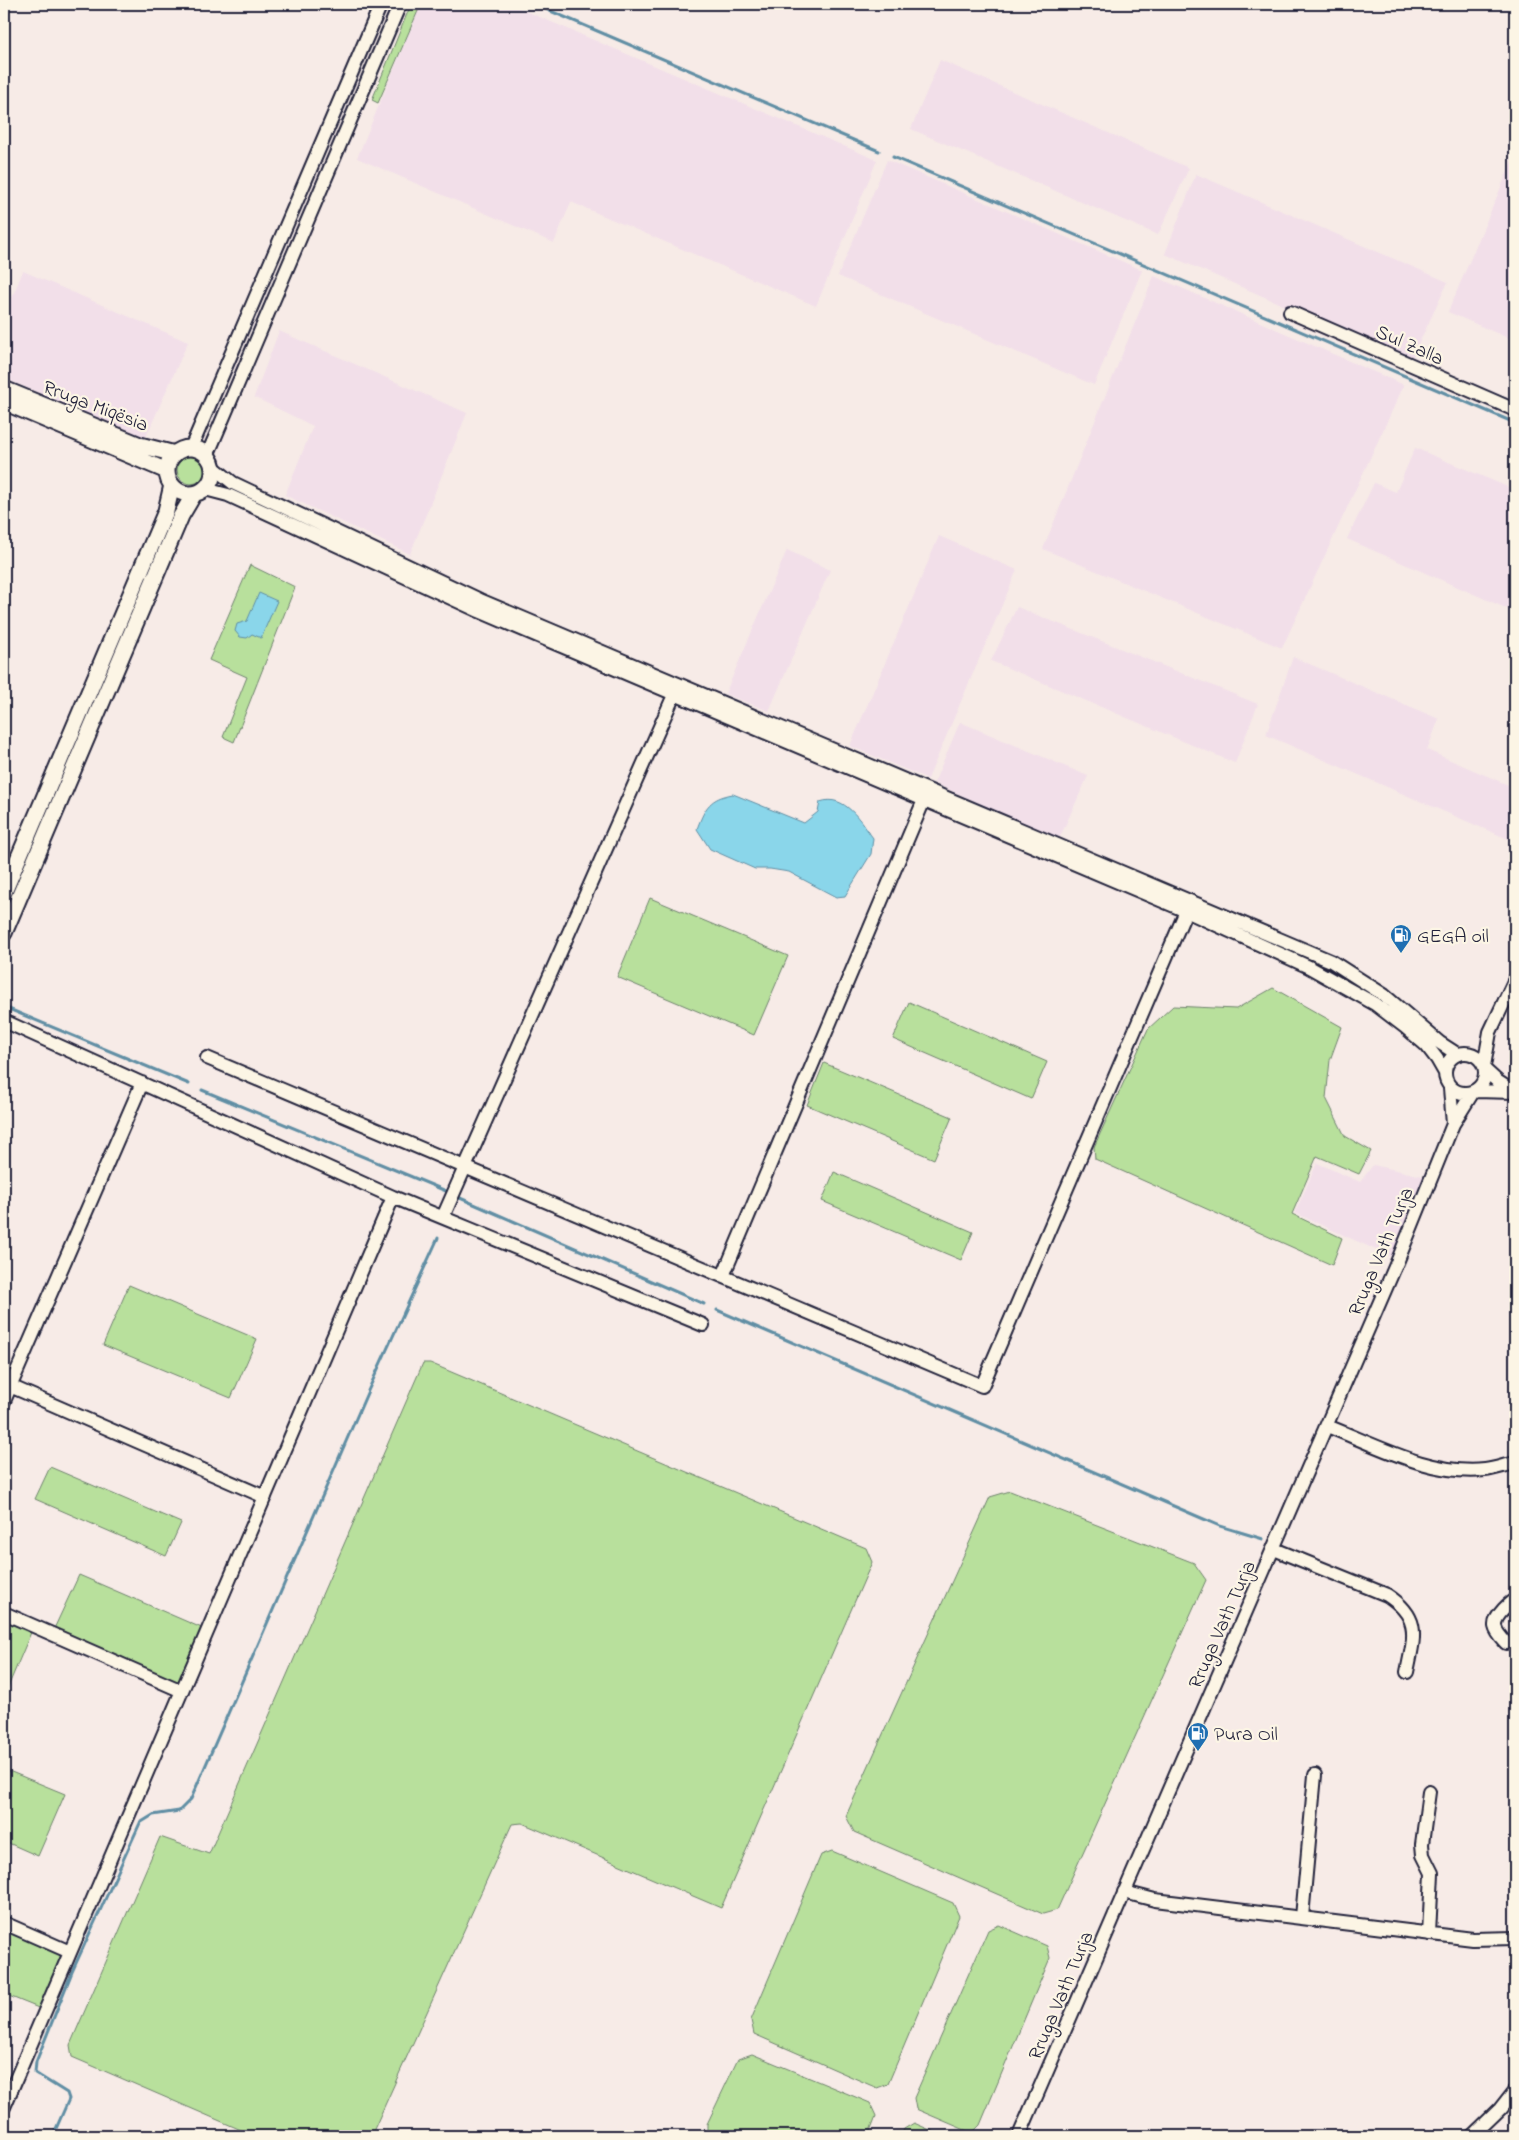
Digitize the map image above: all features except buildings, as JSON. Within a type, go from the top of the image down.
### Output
[{"type":"main road","name":"Rruga Miqësia","points":[[4,389],[140,445],[175,454]]},
{"type":"main road","name":"Rruga Miqësia","points":[[4,402],[169,478]]},
{"type":"main road","points":[[4,892],[166,511],[170,460],[175,454],[191,448],[210,462],[211,482],[199,492],[181,516],[4,933]]},
{"type":"main road","points":[[169,478],[183,494],[199,492]]},
{"type":"street","points":[[191,448],[381,4]]},
{"type":"street","points":[[400,4],[210,462],[233,483],[480,600],[1331,961],[1384,995],[1444,1046],[1461,1053],[1473,1054],[1497,1081],[1515,1092]]},
{"type":"street","name":"Sul Zalla","points":[[1290,312],[1515,410]]},
{"type":"street","points":[[199,492],[228,496],[419,585],[1186,911],[1309,967],[1376,1004],[1427,1046],[1437,1059],[1444,1073]]},
{"type":"street","points":[[443,1217],[674,694]]},
{"type":"street","points":[[723,1276],[924,800]]},
{"type":"street","points":[[207,1058],[464,1169],[982,1386],[1186,911]]},
{"type":"street","name":"Rruga Vath Turja","points":[[1453,1124],[1450,1088],[1444,1073],[1451,1058],[1481,1042],[1490,1032],[1515,979]]},
{"type":"street","points":[[4,1021],[393,1197],[703,1325]]},
{"type":"street","name":"Rruga Vath Turja","points":[[1019,2136],[1327,1426],[1453,1124],[1484,1081],[1490,1032]]},
{"type":"street","points":[[4,1401],[142,1082]]},
{"type":"street","points":[[1450,1088],[1457,1092],[1515,1092]]},
{"type":"street","points":[[4,2107],[393,1197]]},
{"type":"street","points":[[10,1386],[265,1497]]},
{"type":"street","points":[[1327,1426],[1417,1462],[1441,1467],[1486,1470],[1515,1463]]},
{"type":"street","points":[[1274,1549],[1387,1595],[1401,1605],[1410,1617],[1414,1632],[1407,1672]]},
{"type":"street","points":[[1506,1643],[1494,1630],[1493,1624],[1496,1617],[1515,1600]]},
{"type":"street","points":[[4,1613],[182,1691]]},
{"type":"street","points":[[1302,1916],[1315,1775]]},
{"type":"street","points":[[1429,1792],[1422,1844],[1423,1855],[1432,1873],[1429,1934]]},
{"type":"street","points":[[1124,1892],[1155,1900],[1302,1916],[1429,1934],[1473,1939],[1515,1938]]},
{"type":"street","points":[[4,1923],[70,1952]]},
{"type":"street","points":[[1472,2136],[1500,2110],[1515,2090]]},
{"type":"shaded area","points":[[421,4],[509,4],[877,160],[816,306],[571,202],[554,243],[357,158]]},
{"type":"shaded area","points":[[940,60],[1189,168],[1158,235],[911,129]]},
{"type":"shaded area","points":[[1515,154],[1515,341],[1448,312]]},
{"type":"shaded area","points":[[887,160],[1142,270],[1094,385],[838,276]]},
{"type":"shaded area","points":[[1196,174],[1448,282],[1411,360],[1165,254]]},
{"type":"shaded area","points":[[23,271],[188,342],[145,439],[4,378],[4,317]]},
{"type":"shaded area","points":[[1154,276],[1404,385],[1282,648],[1043,549]]},
{"type":"shaded area","points":[[279,331],[467,413],[410,554],[285,495],[313,426],[254,397]]},
{"type":"shaded area","points":[[1415,448],[1515,490],[1515,612],[1347,539],[1374,483],[1396,492]]},
{"type":"shaded area","points":[[939,536],[1017,570],[928,779],[850,746]]},
{"type":"shaded area","points":[[787,550],[830,570],[769,711],[725,694]]},
{"type":"shaded area","points":[[1017,607],[1258,704],[1235,763],[991,661]]},
{"type":"shaded area","points":[[1293,657],[1439,719],[1427,750],[1515,788],[1515,842],[1266,735]]},
{"type":"shaded area","points":[[960,722],[1088,776],[1059,839],[934,783]]},
{"type":"shaded area","points":[[1317,1163],[1360,1182],[1373,1165],[1427,1177],[1396,1259],[1295,1213]]},
{"type":"green space","points":[[411,4],[421,4],[378,103],[372,100]]},
{"type":"green space","points":[[191,456],[201,460],[205,470],[201,480],[191,484],[181,480],[177,470],[181,460]]},
{"type":"green space","points":[[250,565],[295,587],[234,742],[223,737],[247,677],[209,660]]},
{"type":"green space","points":[[650,898],[788,956],[754,1035],[617,977]]},
{"type":"green space","points":[[1273,988],[1342,1027],[1330,1060],[1326,1098],[1345,1136],[1371,1151],[1359,1174],[1317,1156],[1292,1214],[1342,1238],[1332,1265],[1095,1159],[1094,1147],[1148,1029],[1173,1006],[1236,1009]]},
{"type":"green space","points":[[909,1002],[1047,1062],[1031,1099],[893,1039]]},
{"type":"green space","points":[[824,1063],[952,1117],[934,1159],[807,1105]]},
{"type":"green space","points":[[834,1172],[973,1232],[961,1260],[822,1201]]},
{"type":"green space","points":[[129,1285],[257,1339],[231,1398],[103,1345]]},
{"type":"green space","points":[[423,1363],[430,1363],[866,1548],[872,1562],[721,1908],[522,1823],[512,1824],[371,2136],[255,2136],[72,2057],[70,2045],[160,1837],[209,1854]]},
{"type":"green space","points":[[50,1467],[181,1523],[166,1556],[35,1499]]},
{"type":"green space","points":[[1010,1491],[1194,1563],[1206,1580],[1057,1910],[1043,1914],[854,1832],[846,1816],[990,1497]]},
{"type":"green space","points":[[79,1575],[204,1629],[179,1686],[53,1631]]},
{"type":"green space","points":[[4,1617],[32,1630],[8,1687],[4,1686]]},
{"type":"green space","points":[[4,1769],[65,1794],[38,1856],[4,1841]]},
{"type":"green space","points":[[832,1851],[953,1903],[959,1916],[888,2084],[877,2088],[754,2034],[751,2020],[821,1855]]},
{"type":"green space","points":[[999,1925],[1047,1946],[1050,1958],[980,2125],[972,2133],[916,2109],[914,2098],[988,1930]]},
{"type":"green space","points":[[4,1927],[64,1952],[41,2009],[4,1994]]},
{"type":"green space","points":[[752,2054],[870,2103],[876,2116],[868,2136],[707,2136],[707,2124],[738,2059]]},
{"type":"green space","points":[[914,2123],[944,2136],[901,2136],[904,2129]]},
{"type":"water","points":[[259,593],[277,601],[261,638],[252,634],[247,638],[240,637],[235,631],[237,624],[247,621]]},
{"type":"water","points":[[733,794],[804,823],[818,812],[820,802],[829,800],[845,805],[858,817],[873,838],[871,854],[845,896],[836,897],[789,872],[755,869],[710,849],[697,829],[700,821],[709,805],[719,798]]},
{"type":"waterway","points":[[534,4],[879,151]]},
{"type":"waterway","points":[[893,157],[1515,423]]},
{"type":"waterway","points":[[4,1007],[189,1084]]},
{"type":"waterway","points":[[202,1090],[446,1191]]},
{"type":"waterway","points":[[460,1198],[704,1304]]},
{"type":"waterway","points":[[55,2131],[69,2099],[67,2093],[35,2073],[36,2062],[72,1972],[140,1823],[153,1815],[179,1811],[191,1799],[367,1393],[438,1238]]},
{"type":"waterway","points":[[717,1310],[1220,1526],[1263,1539]]},
{"type":"place","name":"GEGA oil","points":[[1401,954]]},
{"type":"place","name":"Pura Oil","points":[[1198,1752]]}]
